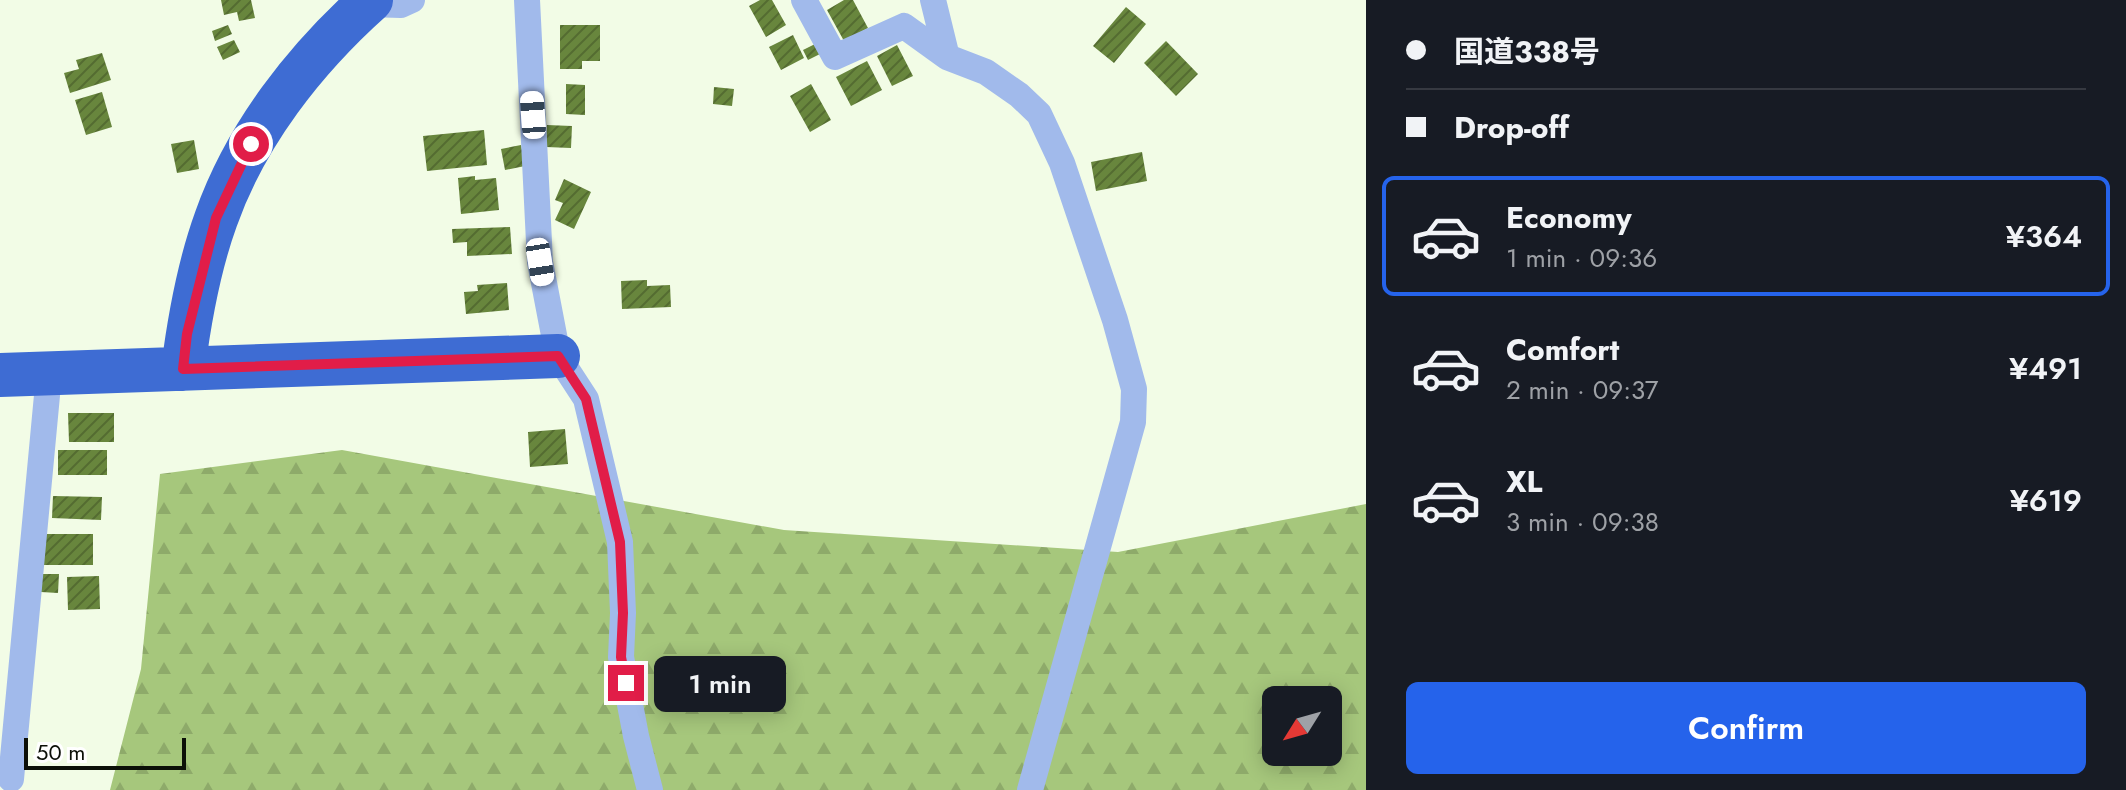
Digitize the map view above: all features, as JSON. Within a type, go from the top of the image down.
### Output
[{"type":"highway","points":[[183,369],[187,334],[216,218],[251,144],[295,78],[369,2]]},
{"type":"highway","points":[[0,375],[558,356]]},
{"type":"street","points":[[369,2],[401,5],[412,0]]},
{"type":"street","points":[[527,0],[540,262],[558,356],[586,399],[620,542],[621,657],[650,790]]},
{"type":"street","points":[[804,0],[835,57],[904,26],[947,57],[986,72],[1019,95],[1039,114],[1062,163],[1083,222],[1134,389],[1133,422],[1030,790]]},
{"type":"street","points":[[933,0],[947,57]]},
{"type":"street","points":[[11,779],[49,374]]},
{"type":"green space","points":[[342,450],[784,530],[1118,552],[1366,504],[1366,790],[110,790],[141,669],[160,474]]},
{"type":"building","points":[[221,0],[251,0],[255,18],[239,21],[237,12],[224,15]]},
{"type":"building","points":[[760,0],[772,0],[786,25],[766,37],[749,6]]},
{"type":"building","points":[[844,0],[853,0],[868,28],[844,41],[827,10]]},
{"type":"building","points":[[1126,7],[1146,24],[1114,63],[1093,46]]},
{"type":"building","points":[[228,25],[232,34],[215,41],[212,31]]},
{"type":"building","points":[[560,25],[600,25],[600,61],[582,61],[582,69],[560,69]]},
{"type":"building","points":[[793,35],[804,58],[781,70],[769,47]]},
{"type":"building","points":[[234,40],[240,52],[223,60],[217,47]]},
{"type":"building","points":[[1166,41],[1198,74],[1176,96],[1144,63]]},
{"type":"building","points":[[817,43],[822,53],[808,60],[803,50]]},
{"type":"building","points":[[897,45],[913,76],[892,86],[877,56]]},
{"type":"building","points":[[102,53],[111,80],[70,93],[64,73],[79,69],[76,60]]},
{"type":"building","points":[[867,61],[882,90],[851,106],[836,77]]},
{"type":"building","points":[[566,84],[585,85],[585,115],[566,114]]},
{"type":"building","points":[[811,84],[831,120],[810,132],[790,96]]},
{"type":"building","points":[[714,87],[734,89],[732,106],[713,104]]},
{"type":"building","points":[[102,92],[112,127],[86,135],[75,100]]},
{"type":"building","points":[[547,125],[572,126],[571,148],[546,147]]},
{"type":"building","points":[[484,130],[487,165],[427,171],[423,136]]},
{"type":"building","points":[[194,140],[199,169],[177,173],[171,144]]},
{"type":"building","points":[[521,145],[525,166],[505,170],[501,149]]},
{"type":"building","points":[[1142,152],[1147,181],[1096,191],[1091,162]]},
{"type":"building","points":[[475,176],[475,180],[496,178],[499,210],[461,214],[458,178]]},
{"type":"building","points":[[564,179],[591,192],[574,229],[555,220],[563,203],[555,200]]},
{"type":"building","points":[[510,227],[512,254],[467,256],[467,242],[453,243],[452,229]]},
{"type":"building","points":[[647,280],[647,286],[670,285],[671,307],[622,309],[621,281]]},
{"type":"building","points":[[507,283],[509,310],[466,314],[464,292],[478,291],[477,285]]},
{"type":"building","points":[[68,413],[114,413],[114,442],[69,442]]},
{"type":"building","points":[[565,429],[568,464],[530,467],[528,432]]},
{"type":"building","points":[[58,450],[107,450],[107,475],[58,475]]},
{"type":"building","points":[[53,496],[102,497],[101,520],[52,518]]},
{"type":"building","points":[[44,534],[93,534],[93,565],[44,565]]},
{"type":"building","points":[[42,574],[59,574],[58,593],[41,592]]},
{"type":"building","points":[[99,576],[100,609],[68,610],[67,577]]},
{"type":"route","points":[[251,144],[216,218],[187,334],[183,369],[558,356],[586,399],[620,542],[621,657],[626,683]]}]
